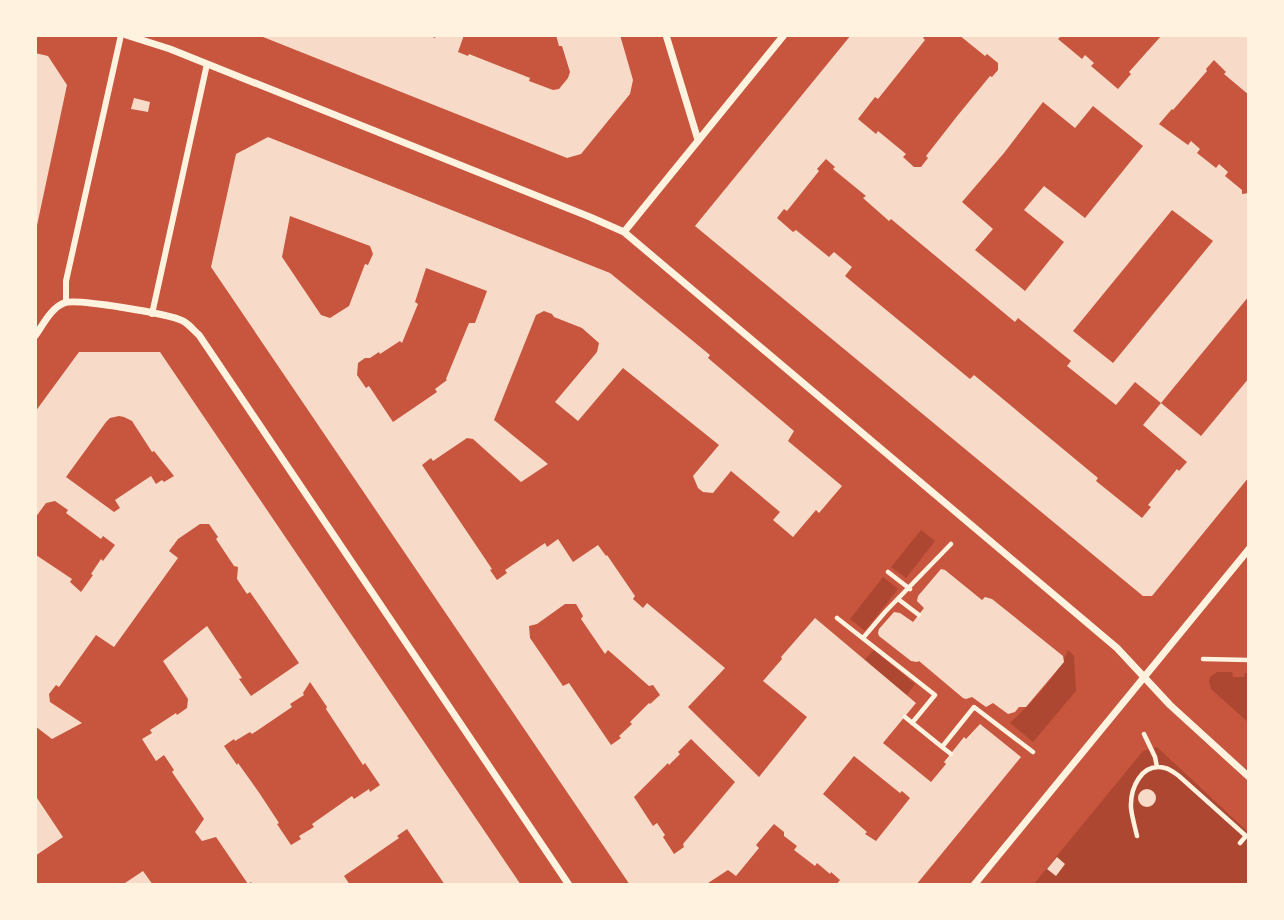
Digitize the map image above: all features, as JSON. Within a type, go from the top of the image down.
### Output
[{"type":"street","points":[[66,301],[66,281],[121,35]]},
{"type":"street","points":[[126,35],[170,49],[624,232],[1110,642],[1170,705],[1249,777]]},
{"type":"street","points":[[666,35],[698,139]]},
{"type":"street","points":[[624,232],[784,35]]},
{"type":"street","points":[[152,314],[207,64]]},
{"type":"street","points":[[35,336],[55,309],[66,301],[82,301],[184,322],[200,335],[569,885]]},
{"type":"street","points":[[974,885],[1249,549]]},
{"type":"path","points":[[863,638],[951,544]]},
{"type":"path","points":[[888,572],[909,589]]},
{"type":"path","points":[[898,599],[919,615]]},
{"type":"path","points":[[837,618],[935,695],[912,723]]},
{"type":"path","points":[[1203,659],[1249,660]]},
{"type":"path","points":[[942,747],[974,707],[1033,752]]},
{"type":"path","points":[[905,718],[951,754]]},
{"type":"path","points":[[1144,734],[1157,767]]},
{"type":"path","points":[[1137,836],[1131,809],[1132,789],[1139,777],[1157,767],[1167,768],[1179,776],[1246,836],[1240,843]]},
{"type":"shaded area","points":[[921,530],[935,541],[906,578],[891,567]]},
{"type":"shaded area","points":[[883,577],[898,589],[865,631],[850,619]]},
{"type":"shaded area","points":[[874,650],[915,684],[907,695],[864,660]]},
{"type":"shaded area","points":[[1068,650],[1074,656],[1076,691],[1033,742],[1010,723],[1051,679]]},
{"type":"shaded area","points":[[1217,672],[1232,672],[1233,677],[1244,677],[1245,673],[1249,673],[1249,723],[1211,689],[1210,677]]},
{"type":"shaded area","points":[[1157,747],[1249,833],[1249,885],[1033,885],[1143,751]]},
{"type":"building","points":[[258,35],[428,35],[435,38],[436,35],[464,35],[458,52],[530,78],[529,81],[553,90],[559,89],[570,72],[556,35],[620,35],[633,80],[630,94],[581,154],[567,158]]},
{"type":"building","points":[[851,35],[926,35],[923,38],[925,40],[878,99],[875,97],[858,119],[906,154],[903,157],[914,167],[921,167],[928,158],[926,156],[958,115],[998,70],[998,63],[959,35],[1062,35],[1058,39],[1082,59],[1085,55],[1094,63],[1091,66],[1118,89],[1131,74],[1129,72],[1162,35],[1249,35],[1249,95],[1224,74],[1226,72],[1214,60],[1159,124],[1188,145],[1191,141],[1200,149],[1197,153],[1216,168],[1219,164],[1228,172],[1225,176],[1242,190],[1242,194],[1249,193],[1249,296],[1161,403],[1201,436],[1249,378],[1249,477],[1152,596],[1143,596],[695,226]],"holes":[[[1043,102],[1075,128],[1093,106],[1143,146],[1085,218],[1044,186],[1024,210],[1064,242],[1025,291],[975,250],[993,229],[962,202]],[[826,159],[835,167],[833,169],[866,196],[863,198],[889,221],[891,219],[1015,322],[1018,318],[1071,361],[1067,366],[1116,405],[1135,382],[1161,403],[1143,425],[1187,462],[1179,471],[1177,469],[1148,505],[1151,507],[1142,518],[974,375],[970,379],[845,276],[852,267],[834,252],[829,257],[777,218],[784,209],[787,211]],[[1172,210],[1213,241],[1113,363],[1073,331]]]},
{"type":"building","points":[[35,53],[48,56],[67,85],[36,230]]},
{"type":"building","points":[[134,98],[150,102],[148,112],[131,109]]},
{"type":"building","points":[[268,137],[610,273],[710,355],[708,358],[794,431],[788,441],[842,486],[819,513],[816,510],[793,537],[773,520],[780,512],[731,471],[713,493],[703,492],[698,488],[693,476],[719,445],[623,368],[578,421],[555,402],[597,352],[599,343],[582,328],[544,311],[536,315],[494,420],[548,464],[521,482],[473,439],[467,438],[433,461],[431,458],[422,465],[497,580],[507,573],[505,570],[545,543],[547,547],[558,539],[573,562],[598,545],[635,596],[633,599],[643,608],[647,603],[725,668],[688,707],[759,777],[807,717],[763,681],[815,618],[916,703],[883,743],[931,782],[964,737],[966,739],[980,724],[1021,757],[916,885],[836,885],[840,880],[794,850],[797,846],[774,824],[756,845],[759,848],[736,876],[728,870],[705,885],[630,885],[211,267],[236,154]],"holes":[[[290,216],[370,246],[373,254],[368,265],[365,264],[349,306],[330,318],[321,315],[282,257]],[[426,268],[487,291],[475,323],[469,323],[447,380],[435,389],[437,392],[393,422],[369,386],[366,388],[357,375],[358,363],[379,352],[380,354],[400,341],[402,343],[418,304],[415,302]],[[565,604],[576,604],[583,616],[581,619],[605,654],[608,650],[649,686],[653,685],[660,695],[630,722],[632,724],[619,736],[621,738],[611,745],[569,683],[563,686],[530,638],[529,626],[537,624]],[[691,739],[735,782],[683,844],[684,847],[674,854],[657,823],[653,826],[634,797],[680,754],[678,752]],[[854,756],[910,798],[876,841],[865,834],[867,832],[823,794]]]},
{"type":"building","points":[[79,352],[160,352],[521,885],[445,885],[407,829],[397,836],[399,838],[344,876],[350,885],[248,884],[216,837],[202,841],[195,832],[204,819],[172,772],[174,770],[164,755],[156,761],[142,739],[152,733],[150,730],[187,708],[188,699],[163,661],[207,626],[251,696],[299,663],[250,592],[247,594],[237,579],[238,567],[234,566],[209,524],[200,524],[178,539],[169,551],[178,558],[114,647],[96,635],[59,687],[56,685],[49,694],[50,702],[82,723],[52,739],[35,726],[35,556],[72,579],[70,582],[81,592],[101,559],[103,561],[115,545],[103,536],[101,539],[66,513],[68,510],[55,501],[46,503],[35,518],[35,412]],"holes":[[[119,416],[132,421],[152,452],[154,451],[174,476],[156,484],[151,476],[115,500],[120,508],[114,512],[66,477],[106,422]],[[310,682],[363,765],[365,763],[380,785],[354,799],[352,796],[312,824],[314,827],[299,836],[301,839],[291,845],[260,794],[224,746],[250,732],[252,734],[292,707],[290,704],[304,695]]]},
{"type":"building","points":[[941,569],[982,600],[985,597],[992,599],[1063,656],[1064,662],[1026,707],[1019,707],[1008,714],[993,703],[986,707],[972,697],[963,698],[919,661],[911,661],[879,636],[879,629],[894,612],[913,622],[924,608],[917,601],[918,596]]},
{"type":"building","points":[[1147,789],[1153,792],[1156,798],[1153,804],[1147,807],[1141,804],[1138,798],[1141,792]]},
{"type":"building","points":[[35,795],[63,837],[35,856]]},
{"type":"building","points":[[1057,857],[1065,864],[1056,876],[1047,869]]},
{"type":"building","points":[[143,871],[153,885],[122,885]]}]
